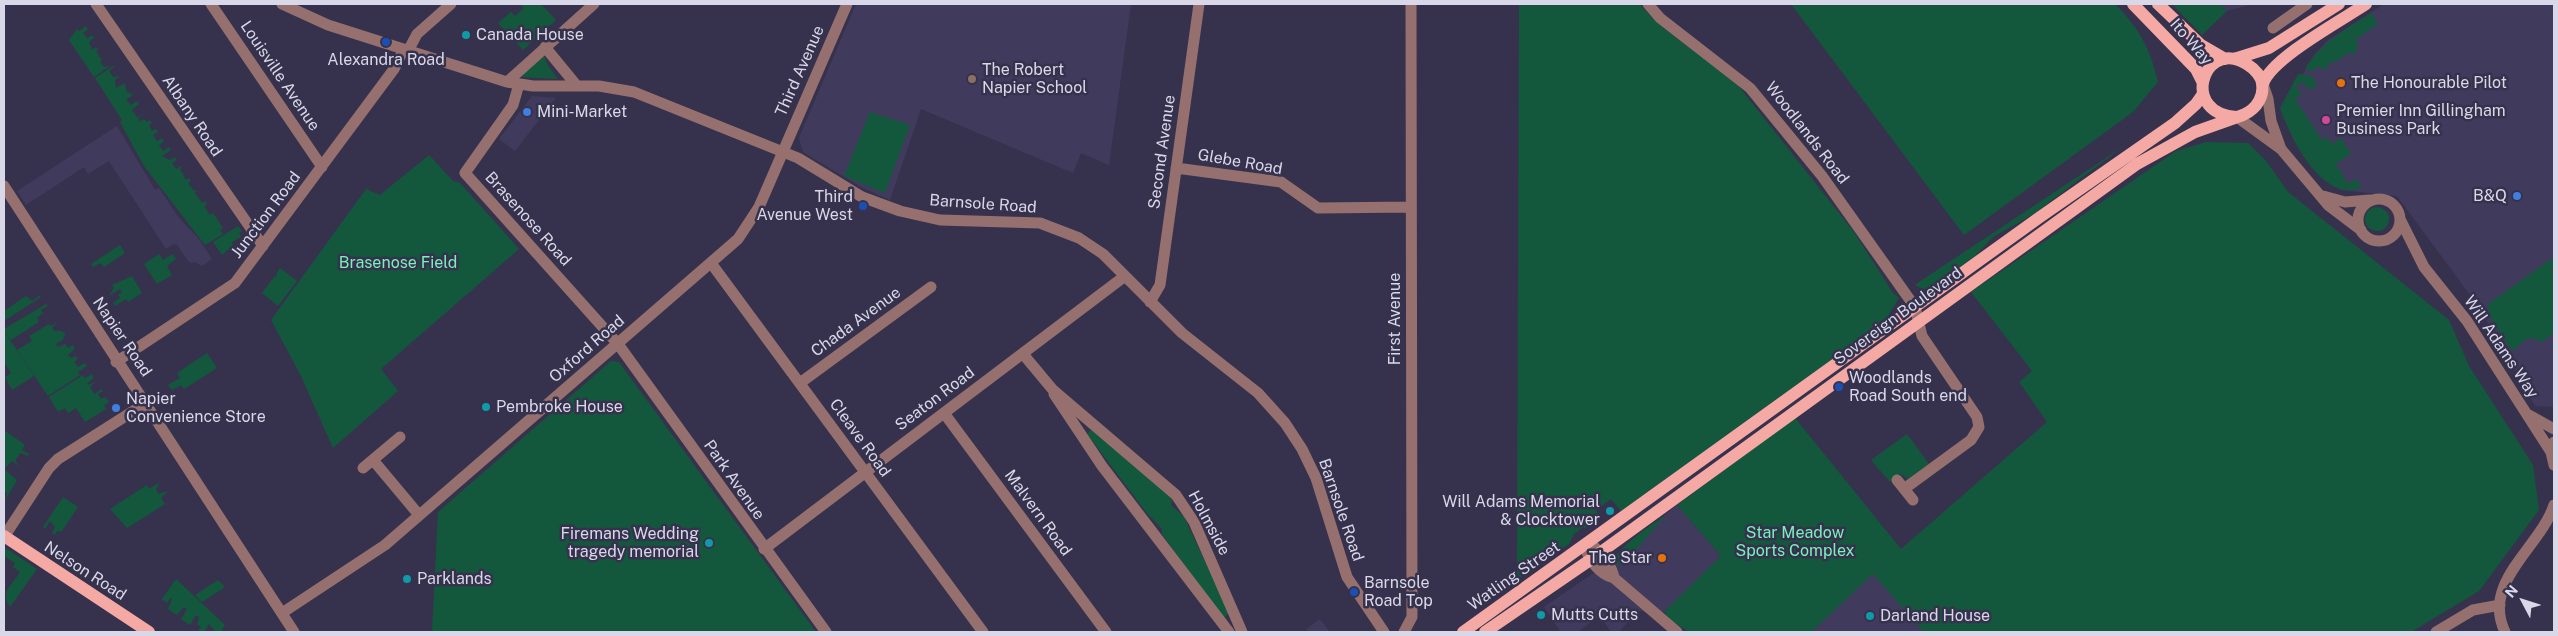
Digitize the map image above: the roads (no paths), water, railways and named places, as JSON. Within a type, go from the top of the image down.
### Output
[{"type":"main road","name":"Ito Way","points":[[2134,4],[2196,69],[2202,81]]},
{"type":"main road","name":"Ito Way","points":[[2158,4],[2201,45],[2230,59]]},
{"type":"main road","points":[[2339,4],[2269,48],[2210,67],[2202,81],[2203,94],[2213,110],[2226,116],[2237,117],[2255,107],[2261,98],[2266,76],[2282,60],[2366,4]]},
{"type":"main road","points":[[2230,59],[2250,66],[2260,76],[2263,84]]},
{"type":"main road","name":"Sovereign Boulevard","points":[[1587,544],[2047,211],[2175,123],[2196,104],[2203,94]]},
{"type":"main road","name":"Sovereign Boulevard","points":[[1595,556],[2151,155],[2195,132],[2237,117]]},
{"type":"main road","name":"Nelson Road","points":[[4,536],[149,632]]},
{"type":"main road","name":"Watling Street","points":[[1463,632],[1587,544]]},
{"type":"main road","name":"Watling Street","points":[[1485,632],[1595,556]]},
{"type":"street","name":"Albany Road","points":[[96,4],[263,246]]},
{"type":"street","name":"Louisville Avenue","points":[[211,4],[322,167]]},
{"type":"street","name":"Barnsole Road","points":[[282,4],[299,8],[328,25],[507,82],[557,87],[615,88],[634,92],[783,151],[812,165],[862,197],[900,211],[940,220],[1029,222],[1060,230],[1080,238],[1103,254],[1182,333],[1255,391],[1289,428],[1306,457],[1318,483],[1346,573],[1358,596],[1384,632]]},
{"type":"street","name":"Junction Road","points":[[116,362],[231,286],[322,167],[394,69],[417,34],[451,4]]},
{"type":"street","points":[[507,82],[594,4]]},
{"type":"street","name":"Third Avenue","points":[[783,151],[847,4]]},
{"type":"street","name":"Second Avenue","points":[[1150,302],[1160,285],[1199,4]]},
{"type":"street","name":"First Avenue","points":[[1404,632],[1412,617],[1411,4]]},
{"type":"street","name":"Woodlands Road","points":[[1648,4],[1660,18],[1750,88],[1822,176],[1915,307],[1922,336],[1976,415],[1979,427],[1971,440],[1901,484],[1913,500]]},
{"type":"street","points":[[2273,28],[2299,6]]},
{"type":"street","points":[[545,47],[578,86]]},
{"type":"street","name":"Brasenose Road","points":[[519,84],[513,106],[465,173],[618,344]]},
{"type":"street","points":[[2263,84],[2271,121],[2281,149]]},
{"type":"street","points":[[2237,117],[2281,149],[2339,215],[2374,240],[2388,238],[2397,230],[2400,219],[2397,209],[2391,203],[2384,200],[2346,202],[2323,196]]},
{"type":"street","name":"Oxford Road","points":[[282,613],[379,549],[712,263],[738,238],[752,219],[783,151]]},
{"type":"street","name":"Glebe Road","points":[[1176,168],[1281,182],[1318,208],[1411,207]]},
{"type":"street","name":"Napier Road","points":[[4,186],[116,362],[146,403],[294,632]]},
{"type":"street","points":[[2361,230],[2358,220],[2359,212],[2372,200]]},
{"type":"street","name":"Will Adams Way","points":[[2400,219],[2415,252],[2432,279],[2467,321],[2525,412],[2552,447]]},
{"type":"street","name":"Will Adams Way","points":[[2388,238],[2400,240],[2415,252]]},
{"type":"street","name":"Cleave Road","points":[[712,263],[983,632]]},
{"type":"street","name":"Seaton Road","points":[[764,549],[1125,276]]},
{"type":"street","name":"Chada Avenue","points":[[800,383],[931,286]]},
{"type":"street","name":"Park Avenue","points":[[618,344],[764,549],[826,632]]},
{"type":"street","name":"Holmside","points":[[1023,354],[1053,390],[1076,429],[1227,629],[1237,618]]},
{"type":"street","name":"Holmside","points":[[1053,390],[1176,495],[1194,522],[1242,632]]},
{"type":"street","points":[[4,536],[49,468],[58,459],[146,403]]},
{"type":"street","name":"Will Adams Way","points":[[2525,412],[2554,429]]},
{"type":"street","name":"Malvern Road","points":[[944,413],[1106,632]]},
{"type":"street","points":[[1076,429],[1088,418]]},
{"type":"street","points":[[363,468],[400,437]]},
{"type":"street","points":[[2552,447],[2554,465]]},
{"type":"street","points":[[373,460],[419,515]]},
{"type":"street","points":[[2505,632],[2498,611],[2504,583],[2549,519],[2554,505]]},
{"type":"street","points":[[1587,544],[1595,556],[1613,572],[1614,578],[1670,630]]},
{"type":"street","points":[[2436,632],[2473,610],[2500,605]]},
{"type":"place","name":"Canada House","points":[[466,35]]},
{"type":"place","name":"Alexandra Road","points":[[386,42]]},
{"type":"place","name":"The Robert Napier School","points":[[972,79]]},
{"type":"place","name":"The Honourable Pilot","points":[[2341,83]]},
{"type":"place","name":"Mini-Market","points":[[527,112]]},
{"type":"place","name":"Premier Inn Gillingham Business Park","points":[[2326,120]]},
{"type":"place","name":"B&Q","points":[[2517,196]]},
{"type":"place","name":"Third Avenue West","points":[[863,206]]},
{"type":"place","name":"Woodlands Road South end","points":[[1839,387]]},
{"type":"place","name":"Pembroke House","points":[[486,407]]},
{"type":"place","name":"Napier Convenience Store","points":[[116,408]]},
{"type":"place","name":"Will Adams Memorial & Clocktower","points":[[1610,511]]},
{"type":"place","name":"Firemans Wedding tragedy memorial","points":[[709,543]]},
{"type":"place","name":"The Star","points":[[1662,558]]},
{"type":"place","name":"Parklands","points":[[407,579]]},
{"type":"place","name":"Barnsole Road Top","points":[[1354,592]]},
{"type":"place","name":"Mutts Cutts","points":[[1541,615]]},
{"type":"place","name":"Darland House","points":[[1870,616]]},
{"type":"park label","name":"Brasenose Field","points":[[398,263]]},
{"type":"park label","name":"Star Meadow Sports Complex","points":[[1795,542]]}]
